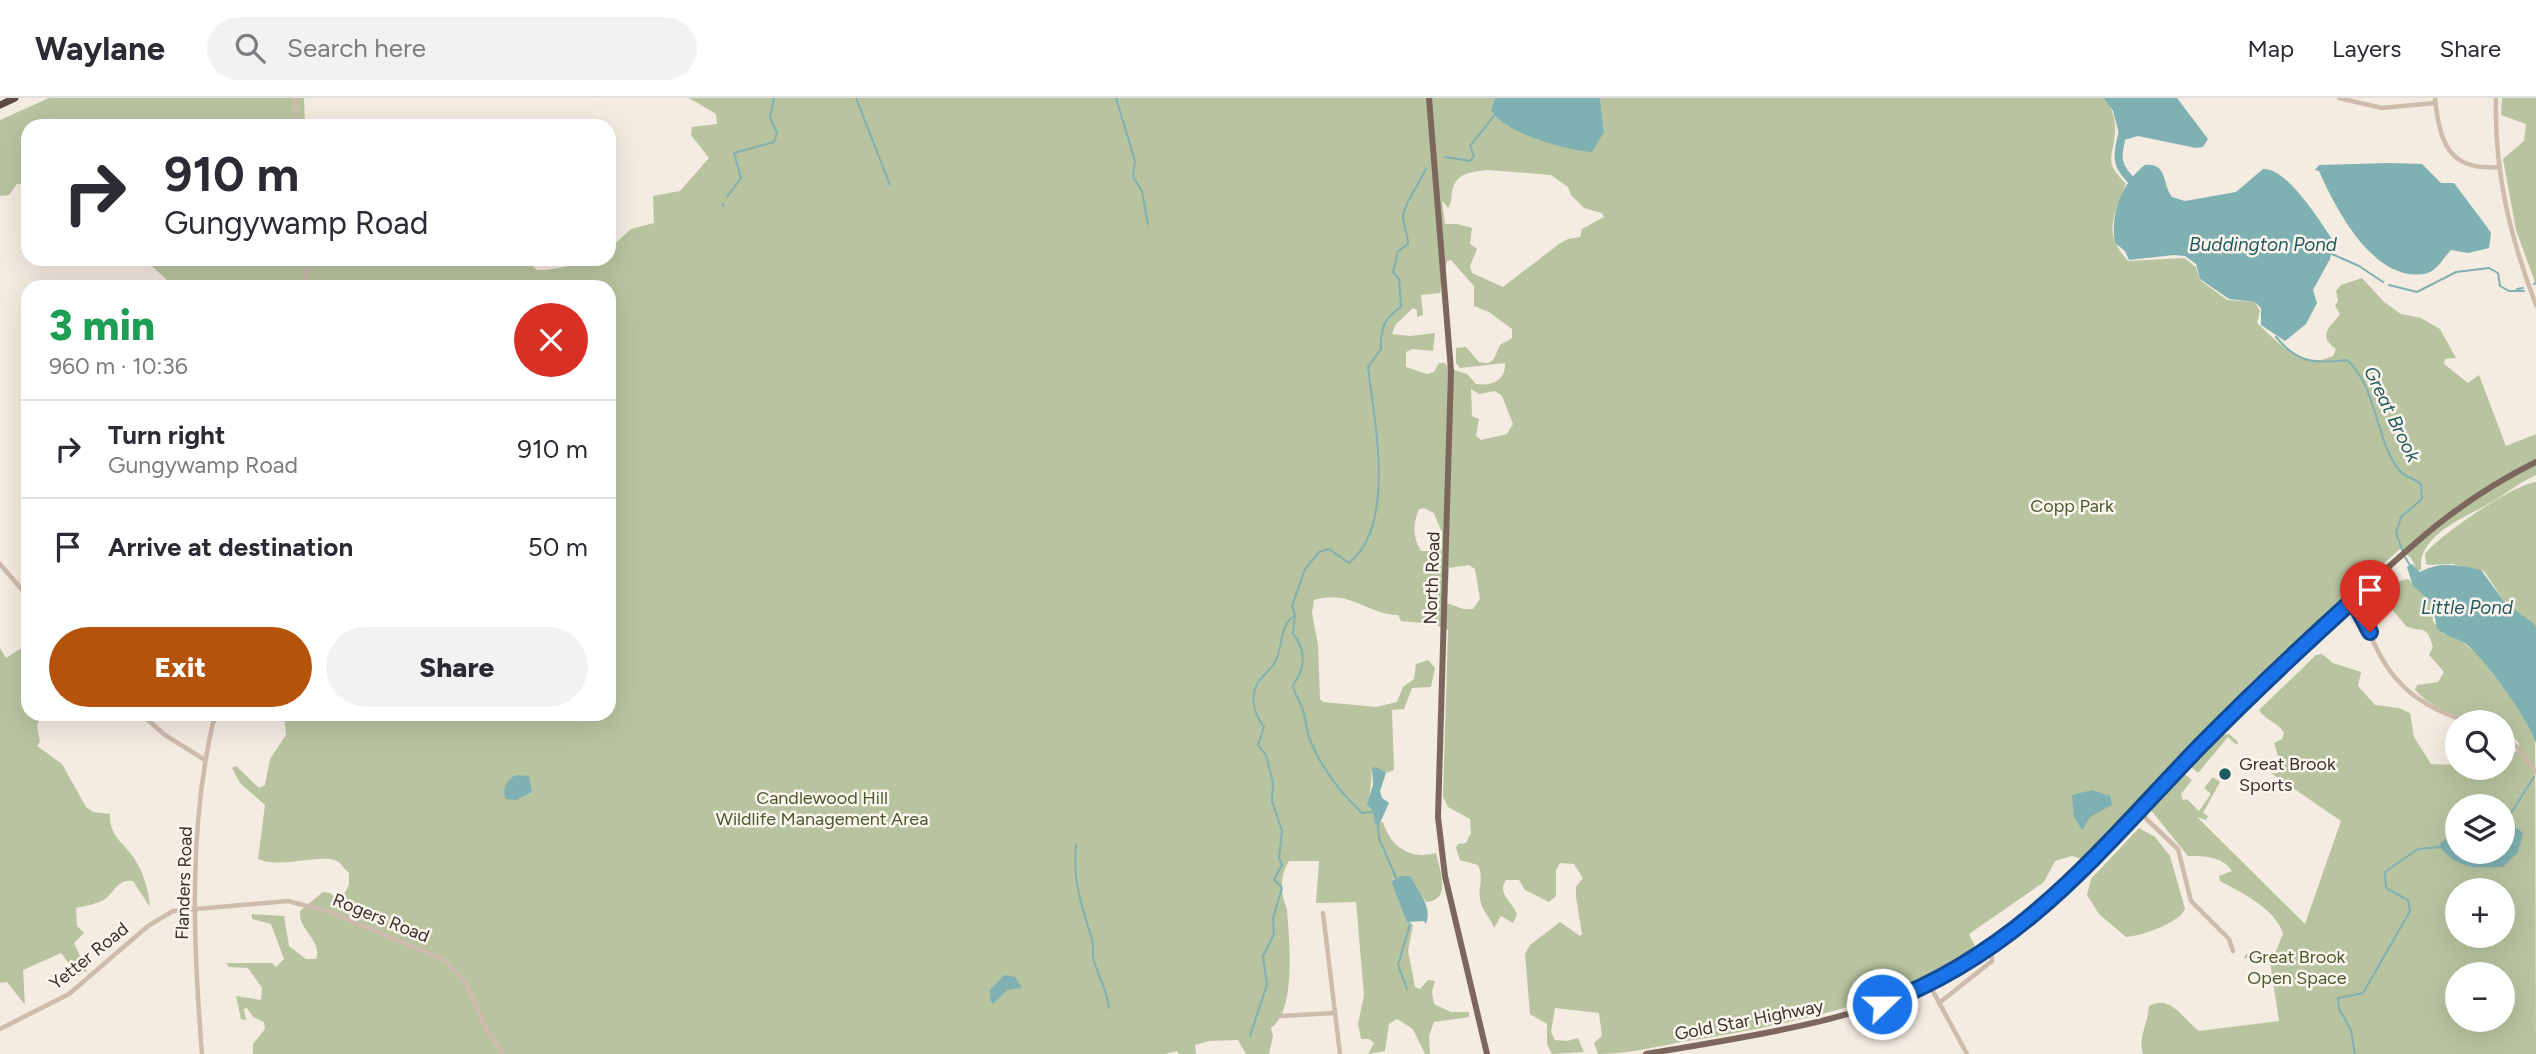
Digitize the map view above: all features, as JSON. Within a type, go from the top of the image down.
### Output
[{"type":"highway","points":[[0,105],[15,98]]},
{"type":"main road","name":"North Road","points":[[1429,98],[1451,383],[1438,817],[1445,876],[1487,1054]]},
{"type":"main road","name":"Gold Star Highway","points":[[1646,1054],[1831,1019],[1882,1004],[1929,984],[1991,949],[2046,905],[2240,705],[2443,517],[2481,491],[2536,462]]},
{"type":"street","points":[[295,98],[296,119]]},
{"type":"street","points":[[2339,98],[2382,108],[2435,101],[2443,137],[2453,155],[2473,168],[2498,167]]},
{"type":"street","points":[[2496,98],[2498,167],[2515,248],[2536,305]]},
{"type":"street","points":[[0,564],[21,589]]},
{"type":"street","points":[[2353,600],[2385,664],[2407,690],[2445,714]]},
{"type":"street","points":[[149,721],[164,735],[205,760]]},
{"type":"street","name":"Flanders Road","points":[[202,1054],[195,907],[205,760],[213,721]]},
{"type":"street","points":[[2515,745],[2536,772]]},
{"type":"street","points":[[2138,811],[2178,849],[2191,901],[2230,939],[2233,951]]},
{"type":"street","name":"Rogers Road","points":[[195,907],[253,902],[299,902],[432,954],[453,967],[466,983],[486,1029],[503,1054]]},
{"type":"street","name":"Yetter Road","points":[[0,1029],[69,994],[161,917],[173,911],[195,907]]},
{"type":"street","points":[[1323,913],[1340,1054]]},
{"type":"street","points":[[1939,1003],[1992,961],[1991,949]]},
{"type":"street","points":[[1929,984],[1967,1054]]},
{"type":"street","points":[[1280,1016],[1334,1013]]},
{"type":"green space","points":[[49,98],[304,98],[305,119],[21,119],[21,184],[17,184],[9,195],[0,196],[0,120]]},
{"type":"green space","points":[[689,98],[1495,98],[1491,110],[1519,131],[1529,134],[1604,132],[1600,98],[2108,98],[2115,125],[2112,164],[2126,184],[2115,215],[2113,233],[2120,251],[2128,261],[2184,258],[2196,267],[2200,280],[2227,300],[2255,302],[2260,311],[2257,323],[2282,346],[2311,360],[2333,356],[2336,349],[2326,335],[2340,314],[2335,306],[2338,301],[2336,291],[2341,285],[2362,278],[2384,302],[2401,314],[2421,318],[2440,329],[2456,358],[2445,359],[2444,364],[2468,383],[2479,375],[2506,446],[2536,434],[2536,475],[2457,521],[2435,537],[2422,558],[2421,570],[2417,570],[2411,558],[2400,549],[2256,678],[2082,859],[2072,856],[2055,861],[2044,882],[1969,934],[1977,951],[1909,985],[1837,1010],[1763,1027],[1620,1053],[1598,1054],[1594,1043],[1602,1036],[1599,1013],[1555,1008],[1551,1032],[1555,1040],[1578,1038],[1584,1052],[1552,1054],[1547,1044],[1547,1024],[1530,1014],[1525,954],[1530,945],[1560,922],[1580,936],[1582,934],[1576,887],[1583,878],[1574,864],[1560,863],[1556,870],[1556,896],[1549,902],[1525,890],[1519,880],[1506,880],[1503,885],[1504,894],[1517,915],[1513,923],[1501,916],[1494,928],[1481,904],[1481,874],[1478,865],[1460,860],[1456,848],[1458,844],[1466,843],[1471,833],[1470,819],[1448,807],[1443,797],[1448,630],[1433,624],[1401,621],[1398,615],[1376,611],[1348,600],[1327,597],[1314,600],[1312,613],[1318,645],[1320,699],[1323,702],[1376,707],[1397,702],[1403,687],[1414,679],[1416,664],[1428,660],[1435,668],[1431,687],[1412,688],[1404,709],[1392,710],[1394,770],[1386,773],[1372,768],[1369,807],[1373,811],[1375,822],[1383,822],[1397,845],[1418,855],[1436,853],[1440,868],[1442,890],[1434,900],[1426,902],[1409,876],[1391,880],[1407,920],[1413,925],[1408,951],[1415,987],[1420,989],[1428,980],[1435,981],[1432,992],[1434,1004],[1451,1012],[1469,1012],[1469,1017],[1434,1022],[1429,1036],[1430,1054],[1425,1054],[1413,1029],[1397,1019],[1389,1024],[1385,1051],[1368,1054],[1374,1043],[1369,1039],[1361,1039],[1358,1024],[1364,995],[1356,902],[1316,903],[1319,861],[1289,861],[1282,885],[1287,909],[1290,973],[1285,1006],[1271,1028],[1273,1036],[1269,1054],[1246,1054],[1238,1040],[1209,1041],[1195,1045],[1196,1054],[1179,1054],[1177,1051],[1165,1054],[253,1054],[253,1044],[265,1029],[264,1022],[253,1017],[247,1008],[244,1009],[246,1020],[241,1019],[236,996],[261,1000],[262,988],[248,968],[229,967],[226,963],[272,963],[276,967],[284,959],[271,924],[252,919],[252,914],[284,916],[289,946],[306,959],[316,959],[316,947],[300,918],[300,911],[323,892],[330,893],[340,901],[349,885],[349,873],[339,862],[331,859],[267,862],[258,859],[265,805],[240,783],[232,768],[236,766],[259,788],[265,785],[270,759],[286,735],[285,721],[616,721],[616,280],[166,280],[152,266],[533,266],[537,270],[568,266],[616,266],[616,243],[631,229],[654,223],[653,196],[680,191],[709,158],[691,135],[692,127],[717,124],[716,114]],"holes":[[[1488,170],[1551,175],[1568,187],[1571,195],[1584,208],[1602,213],[1604,217],[1582,229],[1580,237],[1559,244],[1503,287],[1472,273],[1470,266],[1477,249],[1470,244],[1472,228],[1445,224],[1442,200],[1448,208],[1457,180],[1465,174]],[[1451,260],[1474,286],[1474,306],[1489,312],[1512,329],[1512,338],[1500,345],[1493,360],[1488,363],[1479,362],[1466,347],[1456,348],[1456,363],[1460,368],[1505,363],[1503,374],[1492,383],[1476,384],[1467,374],[1448,368],[1445,363],[1439,363],[1434,372],[1427,374],[1406,367],[1406,352],[1412,349],[1433,351],[1435,333],[1410,336],[1392,334],[1396,324],[1413,308],[1417,310],[1417,317],[1423,315],[1421,295],[1440,293],[1447,261]],[[1471,389],[1479,394],[1495,391],[1502,396],[1513,424],[1507,434],[1481,440],[1476,436],[1479,419],[1472,416]],[[1424,508],[1434,513],[1442,533],[1441,548],[1437,551],[1421,551],[1418,546],[1415,525],[1419,509]],[[1469,565],[1475,569],[1480,599],[1473,609],[1463,609],[1447,603],[1449,568]]]},
{"type":"green space","points":[[2502,98],[2536,98],[2536,285],[2516,230],[2503,159],[2524,141],[2526,124],[2501,115]]},
{"type":"green space","points":[[2536,482],[2536,627],[2506,604],[2484,571],[2452,564],[2429,565],[2426,564],[2425,554],[2445,535],[2477,512],[2511,492]]},
{"type":"green space","name":"Great Brook Open Space","points":[[2408,579],[2432,602],[2433,621],[2442,633],[2459,639],[2478,655],[2514,700],[2535,738],[2536,1054],[2143,1054],[2142,1036],[2149,1006],[2157,1003],[2170,1005],[2199,1031],[2279,1021],[2270,962],[2244,958],[2246,954],[2273,958],[2283,934],[2279,925],[2274,917],[2257,903],[2220,881],[2219,876],[2232,871],[2228,866],[2212,858],[2188,856],[2150,809],[2182,772],[2192,780],[2181,794],[2183,800],[2187,799],[2199,811],[2211,794],[2204,788],[2213,777],[2220,782],[2203,813],[2208,816],[2206,820],[2197,817],[2305,924],[2341,821],[2271,773],[2278,773],[2282,769],[2274,743],[2282,739],[2284,733],[2259,710],[2316,655],[2322,654],[2333,663],[2361,672],[2358,686],[2375,705],[2399,708],[2410,713],[2414,737],[2431,764],[2445,765],[2445,780],[2515,780],[2515,752],[2519,750],[2519,743],[2515,740],[2515,710],[2445,711],[2415,690],[2417,685],[2438,682],[2444,672],[2429,655],[2433,647],[2426,631],[2406,626],[2384,600],[2389,589]]},
{"type":"green space","points":[[0,648],[6,658],[21,649],[21,721],[39,721],[37,726],[40,742],[37,746],[62,764],[86,807],[93,812],[110,814],[114,833],[140,869],[150,907],[133,881],[123,882],[102,901],[76,908],[77,926],[84,933],[74,943],[87,972],[73,969],[61,953],[23,970],[25,1005],[7,982],[0,983]]},
{"type":"green space","points":[[2229,734],[2238,742],[2237,745],[2228,737],[2198,773],[2189,765],[2218,735]]},
{"type":"green space","points":[[2139,828],[2155,837],[2170,856],[2185,909],[2168,924],[2126,937],[2099,914],[2087,895],[2091,879]]},
{"type":"water","points":[[1495,98],[1600,98],[1604,132],[1592,152],[1552,144],[1522,133],[1498,118],[1491,110]]},
{"type":"water","points":[[2104,98],[2177,98],[2208,139],[2203,147],[2196,148],[2138,136],[2121,141],[2113,111]]},
{"type":"water","points":[[2422,164],[2441,183],[2454,183],[2491,233],[2489,248],[2468,253],[2451,250],[2436,268],[2424,274],[2406,273],[2389,267],[2373,255],[2347,223],[2319,171],[2315,170],[2319,165]]},
{"type":"water","name":"Buddington Pond","points":[[2145,165],[2158,167],[2172,197],[2185,201],[2236,192],[2263,169],[2283,177],[2293,186],[2334,242],[2330,259],[2313,290],[2317,303],[2306,324],[2285,341],[2261,325],[2261,308],[2255,302],[2229,299],[2200,279],[2196,264],[2185,256],[2129,260],[2125,251],[2115,243],[2114,221],[2124,190]]},
{"type":"water","name":"Little Pond","points":[[2412,564],[2420,572],[2443,565],[2481,570],[2506,604],[2536,627],[2536,743],[2516,706],[2484,663],[2466,644],[2437,629],[2432,602],[2413,586],[2407,567]]},
{"type":"water","points":[[1376,767],[1386,773],[1380,791],[1382,798],[1389,803],[1379,825],[1375,824],[1373,811],[1367,805],[1373,785],[1372,768]]},
{"type":"water","points":[[516,775],[529,776],[532,792],[516,800],[506,799],[506,785]]},
{"type":"water","points":[[2092,790],[2110,796],[2112,805],[2090,817],[2082,830],[2074,817],[2072,795]]},
{"type":"water","points":[[2515,828],[2523,833],[2515,855]]},
{"type":"water","points":[[2445,839],[2445,852],[2439,845]]},
{"type":"water","points":[[2463,864],[2506,864],[2503,867]]},
{"type":"water","points":[[1410,876],[1424,899],[1428,911],[1426,924],[1424,921],[1407,922],[1391,881]]},
{"type":"water","points":[[1004,975],[1015,977],[1022,988],[1007,990],[993,1004],[990,990]]},
{"type":"waterway","points":[[727,197],[741,178],[734,153],[774,142],[777,133],[770,117],[774,98]]},
{"type":"waterway","points":[[856,98],[890,185]]},
{"type":"waterway","points":[[1116,98],[1135,161],[1133,177],[1142,191],[1148,224]]},
{"type":"waterway","points":[[1445,157],[1470,161],[1474,156],[1470,146],[1494,116]]},
{"type":"waterway","points":[[2123,131],[2119,162],[2137,186]]},
{"type":"waterway","points":[[1373,812],[1362,813],[1347,797],[1326,771],[1309,738],[1303,710],[1293,685],[1303,660],[1301,646],[1293,634],[1295,615],[1292,606],[1305,569],[1319,552],[1329,549],[1349,563],[1364,546],[1373,524],[1378,499],[1379,471],[1368,367],[1381,349],[1382,330],[1387,320],[1401,307],[1399,279],[1393,272],[1398,251],[1408,244],[1404,211],[1426,169]]},
{"type":"waterway","points":[[2332,254],[2359,266],[2383,282]]},
{"type":"waterway","points":[[2389,285],[2417,292],[2456,272],[2489,268],[2498,273],[2500,286],[2509,291],[2524,291]]},
{"type":"waterway","points":[[2517,289],[2523,288]]},
{"type":"waterway","name":"Great Brook","points":[[2276,337],[2292,352],[2308,360],[2347,360],[2365,385],[2393,462],[2402,473],[2421,484],[2422,499],[2401,517],[2396,533],[2403,552]]},
{"type":"waterway","name":"Great Brook","points":[[2405,557],[2411,567]]},
{"type":"waterway","points":[[1250,1036],[1267,985],[1263,956],[1274,934],[1273,918],[1282,888],[1274,879],[1282,865],[1279,858],[1282,831],[1272,801],[1273,783],[1266,755],[1258,745],[1264,727],[1255,711],[1254,692],[1276,659],[1283,632],[1294,616]]},
{"type":"waterway","name":"Great Brook","points":[[2515,807],[2534,777]]},
{"type":"waterway","points":[[1378,824],[1379,838],[1396,878]]},
{"type":"waterway","points":[[1076,845],[1079,893],[1092,940],[1094,961],[1109,1008]]},
{"type":"waterway","name":"Great Brook","points":[[2355,1054],[2351,1030],[2339,1009],[2338,998],[2363,993],[2410,911],[2408,900],[2386,888],[2385,872],[2418,849],[2441,847]]},
{"type":"waterway","points":[[1407,989],[1398,965],[1410,924]]},
{"type":"place","name":"Great Brook Sports","points":[[2225,774]]},
{"type":"route","points":[[1882,1004],[1959,968],[1991,949],[2030,919],[2240,705],[2353,600],[2370,632]]},
{"type":"park label","name":"Copp Park","points":[[2072,506]]},
{"type":"park label","name":"Candlewood Hill Wildlife Management Area","points":[[822,808]]}]
